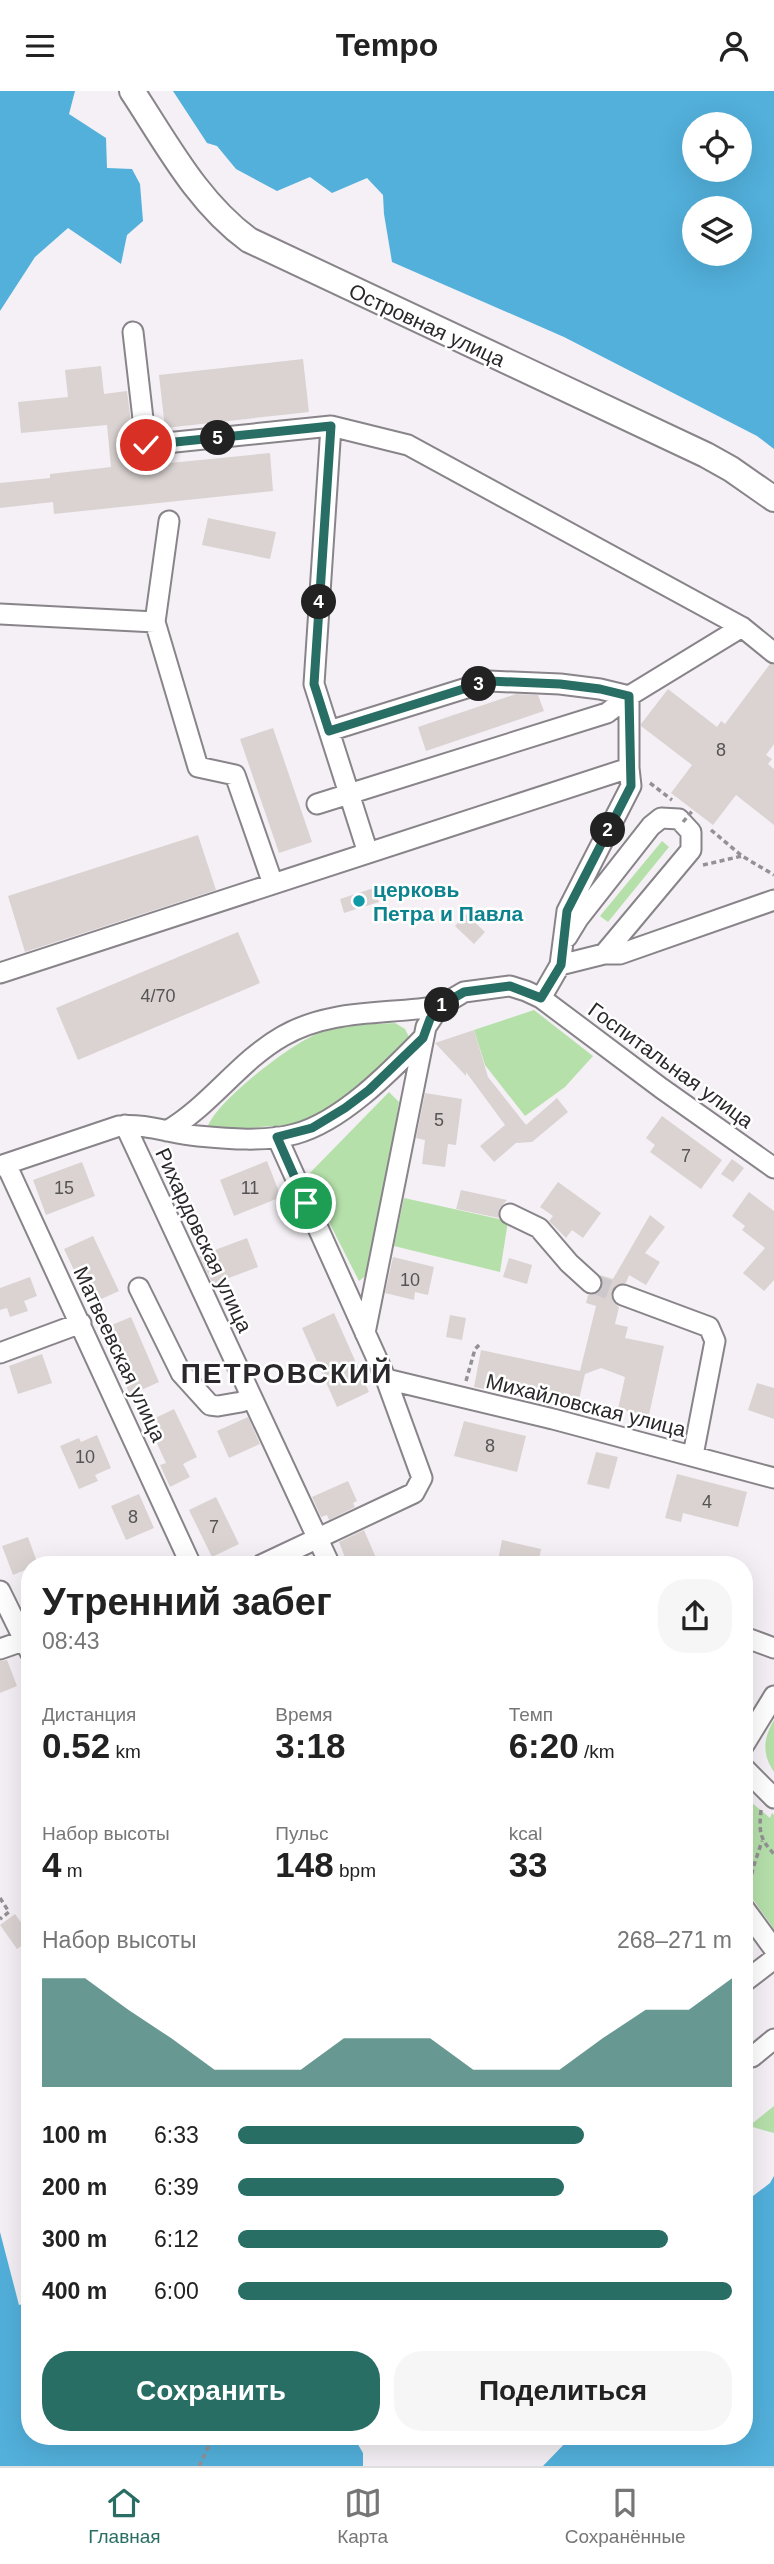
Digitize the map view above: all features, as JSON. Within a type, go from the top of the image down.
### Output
[{"type":"main road","name":"Островная улица","points":[[132,91],[198,192],[217,213],[249,240],[706,456],[732,469],[774,499]]},
{"type":"street","points":[[133,332],[146,445],[331,426],[408,445],[742,627],[774,653]]},
{"type":"street","points":[[331,426],[314,684],[368,853]]},
{"type":"street","points":[[169,521],[155,622],[198,767],[235,775],[273,884]]},
{"type":"street","points":[[0,614],[155,622]]},
{"type":"street","points":[[317,804],[607,713],[629,696],[742,627]]},
{"type":"street","points":[[329,731],[489,681],[560,684],[629,696]]},
{"type":"street","points":[[541,998],[561,965],[567,911],[631,786],[629,696]]},
{"type":"street","points":[[0,973],[629,768]]},
{"type":"street","points":[[564,942],[578,919],[656,821],[688,816],[691,850],[604,954]]},
{"type":"street","points":[[561,965],[604,954],[620,954],[774,900]]},
{"type":"street","name":"Госпитальная улица","points":[[167,1131],[190,1116],[254,1056],[284,1036],[332,1017],[440,1006],[464,992],[510,986],[541,998],[774,1168]]},
{"type":"street","points":[[365,1333],[423,1038],[430,1019],[440,1006]]},
{"type":"street","points":[[3,1165],[125,1125],[206,1137],[277,1137],[312,1128],[345,1108],[392,1070],[423,1038]]},
{"type":"street","name":"Рихардовская улица","points":[[125,1125],[326,1556]]},
{"type":"street","points":[[277,1137],[386,1380],[422,1478],[414,1493],[280,1556]]},
{"type":"street","name":"Матвеевская улица","points":[[3,1165],[81,1323],[187,1556]]},
{"type":"street","points":[[510,1214],[539,1228],[569,1263],[591,1283]]},
{"type":"street","points":[[139,1288],[181,1373],[210,1405],[241,1402],[251,1397]]},
{"type":"street","points":[[622,1295],[709,1327],[713,1333],[715,1341],[712,1361],[694,1455]]},
{"type":"street","points":[[0,1353],[81,1323]]},
{"type":"street","name":"Михайловская улица","points":[[386,1380],[694,1455],[774,1478]]},
{"type":"street","points":[[0,1591],[21,1636]]},
{"type":"street","points":[[753,1640],[774,1648]]},
{"type":"street","points":[[0,1649],[21,1647]]},
{"type":"street","points":[[753,1730],[774,1696]]},
{"type":"street","points":[[753,1777],[769,1792]]},
{"type":"street","points":[[753,1920],[774,1949]]},
{"type":"street","points":[[753,1976],[774,1959]]},
{"type":"street","points":[[753,2056],[774,2039]]},
{"type":"path","points":[[709,829],[742,856],[774,875]]},
{"type":"path","points":[[698,866],[742,856]]},
{"type":"path","points":[[462,1397],[471,1359],[481,1343]]},
{"type":"path","points":[[753,1868],[762,1841],[759,1825],[769,1792]]},
{"type":"path","points":[[762,1841],[774,1854]]},
{"type":"path","points":[[0,1898],[9,1912],[0,1919]]},
{"type":"path","points":[[198,2466],[209,2445]]},
{"type":"green space","points":[[662,841],[669,847],[608,922],[600,916]]},
{"type":"green space","points":[[534,1010],[593,1056],[565,1087],[525,1116],[485,1065],[474,1030]]},
{"type":"green space","points":[[395,1023],[405,1029],[409,1037],[405,1046],[364,1088],[310,1123],[212,1131],[208,1126],[226,1101],[241,1087],[307,1039],[337,1028]]},
{"type":"green space","points":[[389,1092],[399,1102],[372,1271],[359,1281],[306,1177]]},
{"type":"green space","points":[[404,1198],[508,1221],[500,1272],[394,1246]]},
{"type":"green space","points":[[774,1720],[774,1772],[767,1759],[765,1746]]},
{"type":"green space","points":[[753,1804],[770,1818],[772,1813],[774,1815],[774,1929],[753,1900]]},
{"type":"green space","points":[[774,2106],[774,2133],[753,2127],[753,2123]]},
{"type":"water","points":[[0,91],[75,91],[69,114],[106,138],[107,168],[132,169],[140,184],[143,221],[127,235],[121,264],[68,228],[35,257],[0,311]]},
{"type":"water","points":[[173,91],[774,91],[774,449],[757,436],[564,337],[392,262],[383,195],[367,178],[332,193],[310,177],[277,191],[236,169],[217,146],[207,143]]},
{"type":"water","points":[[774,2176],[774,2466],[543,2466],[563,2445],[753,2445],[753,2196],[770,2183]]},
{"type":"water","points":[[0,2232],[21,2304],[21,2445],[358,2445],[363,2453],[363,2466],[0,2466]]},
{"type":"building","points":[[303,359],[309,412],[165,428],[159,375]]},
{"type":"building","points":[[101,366],[104,394],[127,391],[139,466],[270,453],[273,491],[54,514],[53,502],[0,508],[0,483],[50,478],[50,474],[111,467],[107,425],[21,433],[18,402],[68,397],[65,370]]},
{"type":"building","points":[[208,518],[276,532],[270,559],[202,545]]},
{"type":"building","points":[[770,664],[774,665],[774,744],[766,755],[772,759],[768,764],[774,769],[774,825],[736,795],[713,825],[671,793],[692,765],[641,724],[668,689],[717,727],[721,721],[725,724]]},
{"type":"building","points":[[516,694],[538,695],[544,711],[426,751],[418,727]]},
{"type":"building","points":[[273,728],[312,842],[279,853],[240,739]]},
{"type":"building","points":[[198,835],[216,890],[25,952],[8,896]]},
{"type":"building","name":"церковь Петра и Павла","points":[[374,888],[379,902],[344,913],[340,899]]},
{"type":"building","points":[[466,914],[485,932],[474,944],[455,926]]},
{"type":"building","points":[[238,932],[260,983],[78,1060],[56,1008]]},
{"type":"building","points":[[474,1030],[488,1077],[526,1125],[557,1098],[568,1112],[532,1142],[516,1143],[494,1162],[480,1146],[505,1125],[466,1072],[466,1076],[435,1043]]},
{"type":"building","points":[[425,1093],[462,1099],[456,1145],[448,1144],[445,1167],[422,1164],[425,1140],[416,1138]]},
{"type":"building","points":[[662,1116],[722,1160],[701,1189],[650,1152],[655,1145],[646,1138]]},
{"type":"building","points":[[732,1159],[744,1168],[733,1182],[721,1174]]},
{"type":"building","points":[[267,1161],[281,1197],[234,1216],[220,1180]]},
{"type":"building","points":[[82,1162],[95,1196],[46,1215],[33,1180]]},
{"type":"building","points":[[558,1182],[601,1213],[583,1238],[572,1230],[566,1238],[549,1221],[553,1216],[540,1207]]},
{"type":"building","points":[[461,1190],[507,1200],[499,1209],[499,1218],[456,1209]]},
{"type":"building","points":[[749,1192],[774,1211],[774,1280],[764,1291],[743,1273],[765,1248],[742,1230],[745,1226],[732,1216]]},
{"type":"building","points":[[650,1215],[665,1227],[645,1253],[660,1262],[646,1285],[629,1275],[626,1283],[615,1286],[611,1296],[619,1307],[615,1324],[628,1327],[625,1338],[664,1346],[649,1415],[618,1409],[625,1377],[601,1368],[585,1374],[577,1408],[474,1387],[481,1350],[580,1371],[596,1306],[586,1303],[588,1295],[600,1291],[603,1285],[600,1275],[613,1279]]},
{"type":"building","points":[[93,1236],[119,1291],[90,1304],[64,1249]]},
{"type":"building","points":[[247,1238],[258,1267],[213,1284],[199,1256]]},
{"type":"building","points":[[393,1257],[434,1267],[428,1295],[415,1292],[414,1300],[385,1293]]},
{"type":"building","points":[[509,1258],[532,1265],[527,1284],[503,1277]]},
{"type":"building","points":[[30,1277],[37,1296],[24,1301],[28,1311],[10,1317],[7,1308],[0,1310],[0,1288]]},
{"type":"building","points":[[334,1313],[369,1392],[337,1407],[302,1328]]},
{"type":"building","points":[[450,1315],[466,1318],[462,1340],[446,1337]]},
{"type":"building","points":[[131,1317],[159,1382],[130,1395],[102,1329]]},
{"type":"building","points":[[42,1354],[52,1383],[18,1394],[9,1366]]},
{"type":"building","points":[[757,1383],[774,1388],[774,1419],[748,1410]]},
{"type":"building","points":[[174,1409],[197,1457],[183,1464],[190,1477],[170,1487],[160,1465],[166,1463],[147,1422]]},
{"type":"building","points":[[248,1417],[260,1444],[229,1458],[217,1431]]},
{"type":"building","points":[[464,1421],[526,1436],[517,1472],[454,1456]]},
{"type":"building","points":[[97,1435],[111,1468],[95,1475],[98,1481],[79,1489],[60,1446],[79,1438],[81,1442]]},
{"type":"building","points":[[596,1452],[618,1457],[609,1489],[587,1484]]},
{"type":"building","points":[[677,1474],[747,1492],[738,1527],[683,1513],[681,1522],[665,1518]]},
{"type":"building","points":[[348,1481],[357,1501],[353,1503],[355,1507],[329,1520],[327,1515],[321,1517],[312,1497]]},
{"type":"building","points":[[139,1494],[154,1528],[126,1540],[111,1506]]},
{"type":"building","points":[[216,1497],[239,1544],[212,1556],[189,1510]]},
{"type":"building","points":[[364,1530],[375,1556],[344,1556],[339,1542]]},
{"type":"building","points":[[28,1537],[35,1556],[21,1556],[21,1572],[13,1575],[2,1546]]},
{"type":"building","points":[[502,1540],[541,1549],[540,1556],[499,1556]]},
{"type":"building","points":[[7,1660],[17,1686],[0,1693],[0,1661]]},
{"type":"building","points":[[15,1914],[21,1922],[21,1946],[17,1949],[0,1925]]},
{"type":"tunnel","points":[[591,1283],[623,1295]]},
{"type":"place","name":"церковь Петра и Павла","points":[[359,901]]},
{"type":"district","name":"ПЕТРОВСКИЙ","points":[[287,1373]]},
{"type":"route","points":[[146,445],[331,426],[314,684],[329,731],[489,681],[560,684],[629,696],[631,786],[567,911],[561,965],[541,998],[510,986],[464,992],[440,1006],[430,1019],[423,1038],[369,1090],[312,1128],[277,1137],[306,1203]]}]
